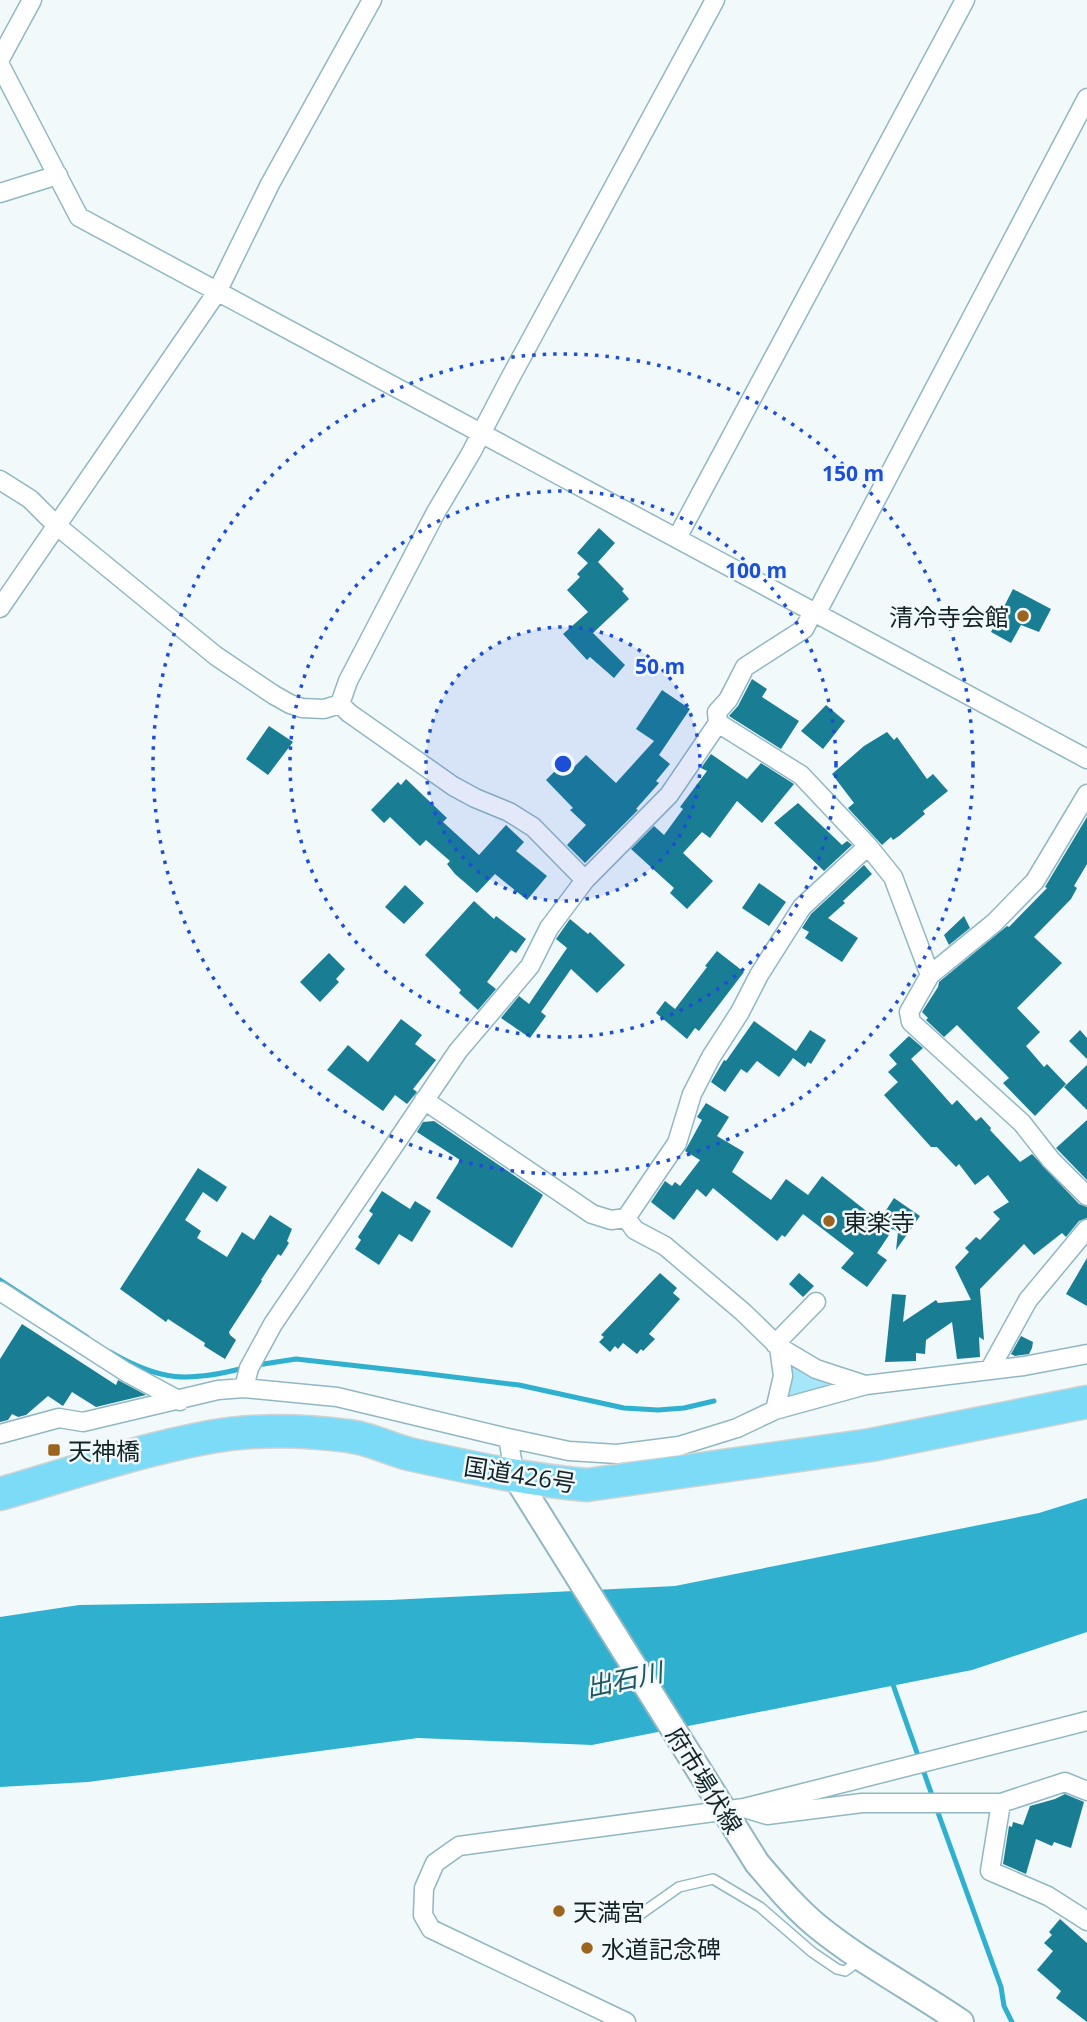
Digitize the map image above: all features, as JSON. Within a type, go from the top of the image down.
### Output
[{"type":"highway","name":"国道426号","points":[[0,1494],[132,1456],[212,1437],[283,1431],[351,1436],[406,1453],[542,1482],[587,1485],[870,1446],[1087,1402]]},
{"type":"main road","name":"府市場伏線","points":[[515,1476],[711,1789],[734,1810],[757,1863],[786,1898],[816,1925],[862,1959],[961,2022]]},
{"type":"street","points":[[0,59],[32,0]]},
{"type":"street","points":[[0,608],[217,292],[270,184],[372,0]]},
{"type":"street","points":[[340,704],[348,681],[436,512],[482,433],[715,0]]},
{"type":"street","points":[[677,538],[965,0]]},
{"type":"street","points":[[0,65],[79,217],[815,613],[1085,754]]},
{"type":"street","points":[[244,1388],[249,1368],[273,1324],[458,1051],[530,966],[549,928],[585,880],[669,795],[718,723],[717,712],[728,699],[745,667],[804,629],[815,613],[1087,98]]},
{"type":"street","points":[[0,193],[58,175]]},
{"type":"street","points":[[0,480],[30,499],[56,525],[216,656],[274,695],[302,708],[324,709],[340,704]]},
{"type":"street","points":[[340,704],[348,713],[453,786],[509,812],[533,827],[585,880]]},
{"type":"street","points":[[718,723],[801,775],[868,846],[893,877],[930,975]]},
{"type":"street","points":[[1087,794],[1035,881],[994,923],[930,975],[909,1012],[911,1022],[1022,1123],[1051,1160],[1087,1196]]},
{"type":"street","points":[[424,1100],[592,1214],[611,1220],[626,1218],[677,1143],[692,1094],[710,1057],[740,1012],[759,975],[802,906],[868,846]]},
{"type":"street","points":[[626,1218],[635,1230],[665,1246],[743,1312],[777,1346],[816,1369],[866,1385]]},
{"type":"street","points":[[990,1369],[1028,1300],[1087,1229]]},
{"type":"street","points":[[0,1291],[126,1371],[180,1401]]},
{"type":"street","points":[[777,1346],[816,1302]]},
{"type":"street","points":[[775,1410],[783,1376],[777,1346]]},
{"type":"street","points":[[0,1434],[59,1418],[83,1422],[218,1390],[244,1388],[337,1397],[569,1451],[617,1454],[690,1443],[737,1428],[775,1410],[866,1385],[1024,1366],[1087,1354]]},
{"type":"street","points":[[508,1437],[515,1476]]},
{"type":"street","points":[[626,2022],[431,1929],[423,1915],[424,1888],[435,1863],[459,1846],[734,1810],[1087,1721]]},
{"type":"street","points":[[734,1810],[767,1815],[862,1803],[1001,1803],[1065,1782],[1087,1791]]},
{"type":"street","points":[[1001,1803],[990,1871],[1048,1896],[1087,1921]]},
{"type":"lane","points":[[635,1918],[679,1887],[713,1879],[760,1907],[836,1969],[845,1971],[862,1959]]},
{"type":"path","points":[[599,1915],[635,1918]]},
{"type":"shaded area","points":[[788,1360],[841,1384],[787,1398]]},
{"type":"water","name":"出石川","points":[[1087,1498],[1087,1632],[972,1670],[592,1745],[418,1738],[88,1782],[0,1787],[0,1617],[79,1605],[390,1600],[675,1586],[1039,1513]]},
{"type":"building","points":[[599,528],[615,543],[598,562],[624,589],[622,591],[629,599],[593,633],[625,665],[614,678],[590,657],[587,660],[563,634],[588,612],[567,590],[580,577],[577,574],[588,563],[577,553]]},
{"type":"building","name":"清冷寺会館","points":[[1013,589],[1051,609],[1039,632],[1021,625],[1011,643],[991,632]]},
{"type":"building","points":[[752,679],[767,689],[762,697],[799,721],[781,749],[729,716],[738,706]]},
{"type":"building","points":[[662,690],[690,709],[659,755],[670,764],[656,781],[659,783],[636,809],[638,810],[585,863],[567,845],[586,825],[546,780],[563,763],[570,771],[586,755],[616,783],[654,741],[636,729]]},
{"type":"building","points":[[826,705],[845,721],[823,749],[801,731]]},
{"type":"building","points":[[269,726],[293,742],[268,775],[246,759]]},
{"type":"building","points":[[887,732],[894,740],[897,737],[927,779],[933,774],[948,791],[923,811],[925,814],[899,836],[893,840],[891,837],[882,845],[848,808],[854,803],[832,774],[864,746]]},
{"type":"building","points":[[711,754],[747,779],[761,763],[794,784],[762,823],[737,801],[710,838],[702,832],[683,853],[713,881],[687,909],[670,893],[674,888],[631,849],[654,826],[664,835],[683,809],[680,807],[707,771],[701,768]]},
{"type":"building","points":[[406,779],[447,818],[443,822],[479,855],[506,825],[524,842],[516,851],[547,876],[527,900],[495,874],[477,893],[455,874],[447,864],[450,861],[426,840],[420,846],[390,817],[384,823],[371,810],[398,782],[401,785]]},
{"type":"building","points":[[798,803],[842,845],[847,841],[852,845],[824,871],[774,823]]},
{"type":"building","points":[[1087,817],[1087,864],[1074,886],[1077,888],[1071,899],[1034,937],[1062,963],[1017,1008],[1040,1032],[1026,1046],[1044,1067],[1047,1064],[1066,1084],[1035,1116],[1003,1083],[1009,1078],[957,1025],[944,1037],[926,1020],[928,1018],[922,1012],[939,982],[1009,927],[1047,888],[1045,887]]},
{"type":"building","points":[[864,865],[872,874],[828,918],[858,938],[842,962],[805,938],[809,932],[802,928],[811,914]]},
{"type":"building","points":[[759,883],[786,902],[769,926],[742,908]]},
{"type":"building","points":[[405,885],[424,903],[404,924],[385,907]]},
{"type":"building","points":[[474,901],[494,919],[496,916],[526,939],[516,953],[511,950],[487,982],[496,989],[478,1010],[425,955]]},
{"type":"building","points":[[964,916],[970,928],[949,945],[944,935]]},
{"type":"building","points":[[570,919],[588,934],[590,932],[625,965],[597,993],[571,969],[541,1012],[546,1016],[530,1038],[501,1018],[519,996],[529,1004],[567,948],[556,939]]},
{"type":"building","points":[[717,951],[744,972],[699,1031],[695,1028],[687,1039],[656,1013],[665,1001],[675,1009]]},
{"type":"building","points":[[329,953],[345,969],[336,979],[339,982],[320,1002],[300,982]]},
{"type":"building","points":[[401,1019],[422,1035],[415,1044],[436,1060],[413,1089],[417,1092],[407,1104],[395,1095],[383,1111],[327,1070],[348,1045],[368,1062]]},
{"type":"building","points":[[754,1021],[796,1051],[810,1030],[826,1040],[811,1064],[808,1062],[805,1067],[793,1058],[779,1077],[757,1061],[747,1073],[741,1069],[725,1092],[711,1082]]},
{"type":"building","points":[[1080,1030],[1087,1038],[1087,1059],[1069,1041]]},
{"type":"building","points":[[909,1036],[923,1048],[911,1059],[952,1105],[957,1100],[976,1121],[981,1117],[1020,1162],[1032,1154],[1079,1204],[1087,1207],[1087,1218],[1079,1221],[1066,1237],[1062,1233],[1034,1255],[1024,1244],[980,1289],[984,1340],[979,1337],[980,1357],[957,1359],[952,1322],[926,1340],[925,1354],[916,1353],[916,1361],[885,1362],[892,1294],[906,1295],[903,1322],[936,1300],[938,1303],[971,1300],[955,1267],[969,1252],[965,1248],[976,1237],[980,1240],[1000,1219],[993,1212],[1009,1202],[988,1175],[975,1185],[959,1164],[956,1167],[937,1147],[931,1147],[884,1095],[898,1082],[888,1072],[897,1064],[889,1055]]},
{"type":"building","points":[[1087,1065],[1087,1110],[1064,1087]]},
{"type":"building","points":[[706,1103],[729,1117],[717,1136],[744,1152],[732,1172],[771,1200],[786,1179],[808,1195],[822,1176],[879,1221],[894,1198],[920,1216],[896,1250],[898,1232],[893,1229],[877,1253],[887,1260],[867,1287],[841,1268],[854,1253],[803,1214],[785,1237],[782,1235],[777,1241],[713,1188],[706,1197],[697,1189],[674,1220],[651,1202],[665,1181],[672,1186],[675,1182],[680,1186],[700,1160],[685,1151],[702,1120],[697,1117]]},
{"type":"building","points":[[1087,1120],[1087,1180],[1056,1148]]},
{"type":"building","points":[[434,1121],[543,1195],[512,1248],[436,1198],[460,1160],[417,1132],[423,1122]]},
{"type":"building","points":[[198,1168],[227,1187],[217,1202],[203,1192],[185,1220],[201,1231],[197,1238],[227,1257],[242,1232],[254,1240],[270,1215],[292,1229],[287,1241],[289,1243],[281,1256],[278,1254],[229,1332],[236,1340],[225,1359],[204,1346],[205,1343],[168,1319],[166,1322],[120,1289]]},
{"type":"building","points":[[382,1191],[410,1209],[415,1201],[431,1211],[412,1242],[399,1234],[379,1265],[355,1249],[361,1240],[358,1237],[373,1214],[369,1211]]},
{"type":"building","points":[[1087,1258],[1087,1306],[1066,1294]]},
{"type":"building","points":[[660,1273],[677,1288],[673,1293],[680,1299],[649,1334],[655,1339],[637,1354],[623,1343],[610,1352],[599,1342],[604,1337],[601,1335]]},
{"type":"building","points":[[799,1273],[814,1286],[803,1297],[789,1284]]},
{"type":"building","points":[[22,1324],[116,1385],[118,1380],[146,1395],[96,1407],[72,1392],[63,1406],[48,1396],[26,1415],[18,1417],[12,1414],[8,1420],[0,1422],[0,1359]]},
{"type":"building","points":[[1021,1336],[1033,1342],[1032,1348],[1029,1354],[1015,1356],[1011,1354]]},
{"type":"building","points":[[1065,1794],[1084,1802],[1071,1848],[1054,1842],[1052,1846],[1036,1839],[1026,1874],[1003,1864],[1009,1826],[1012,1827],[1013,1822],[1023,1825],[1030,1806]]},
{"type":"building","points":[[1060,1919],[1087,1943],[1087,2022],[1056,1998],[1061,1991],[1037,1970],[1053,1951],[1044,1943],[1052,1935],[1049,1932]]},
{"type":"waterway","points":[[0,1280],[87,1337]]},
{"type":"waterway","points":[[110,1352],[145,1369],[175,1376],[207,1376],[244,1368]]},
{"type":"waterway","points":[[257,1365],[296,1359],[421,1373],[519,1385],[624,1408],[684,1408],[714,1401]]},
{"type":"waterway","points":[[891,1679],[933,1798]]},
{"type":"waterway","points":[[936,1807],[1001,1987],[1004,2006],[1012,2022]]},
{"type":"place","name":"清冷寺会館","points":[[1023,616]]},
{"type":"place","name":"東楽寺","points":[[829,1221]]},
{"type":"place","name":"天神橋","points":[[54,1450]]},
{"type":"place","name":"天満宮","points":[[559,1911]]},
{"type":"place","name":"水道記念碑","points":[[587,1948]]}]
